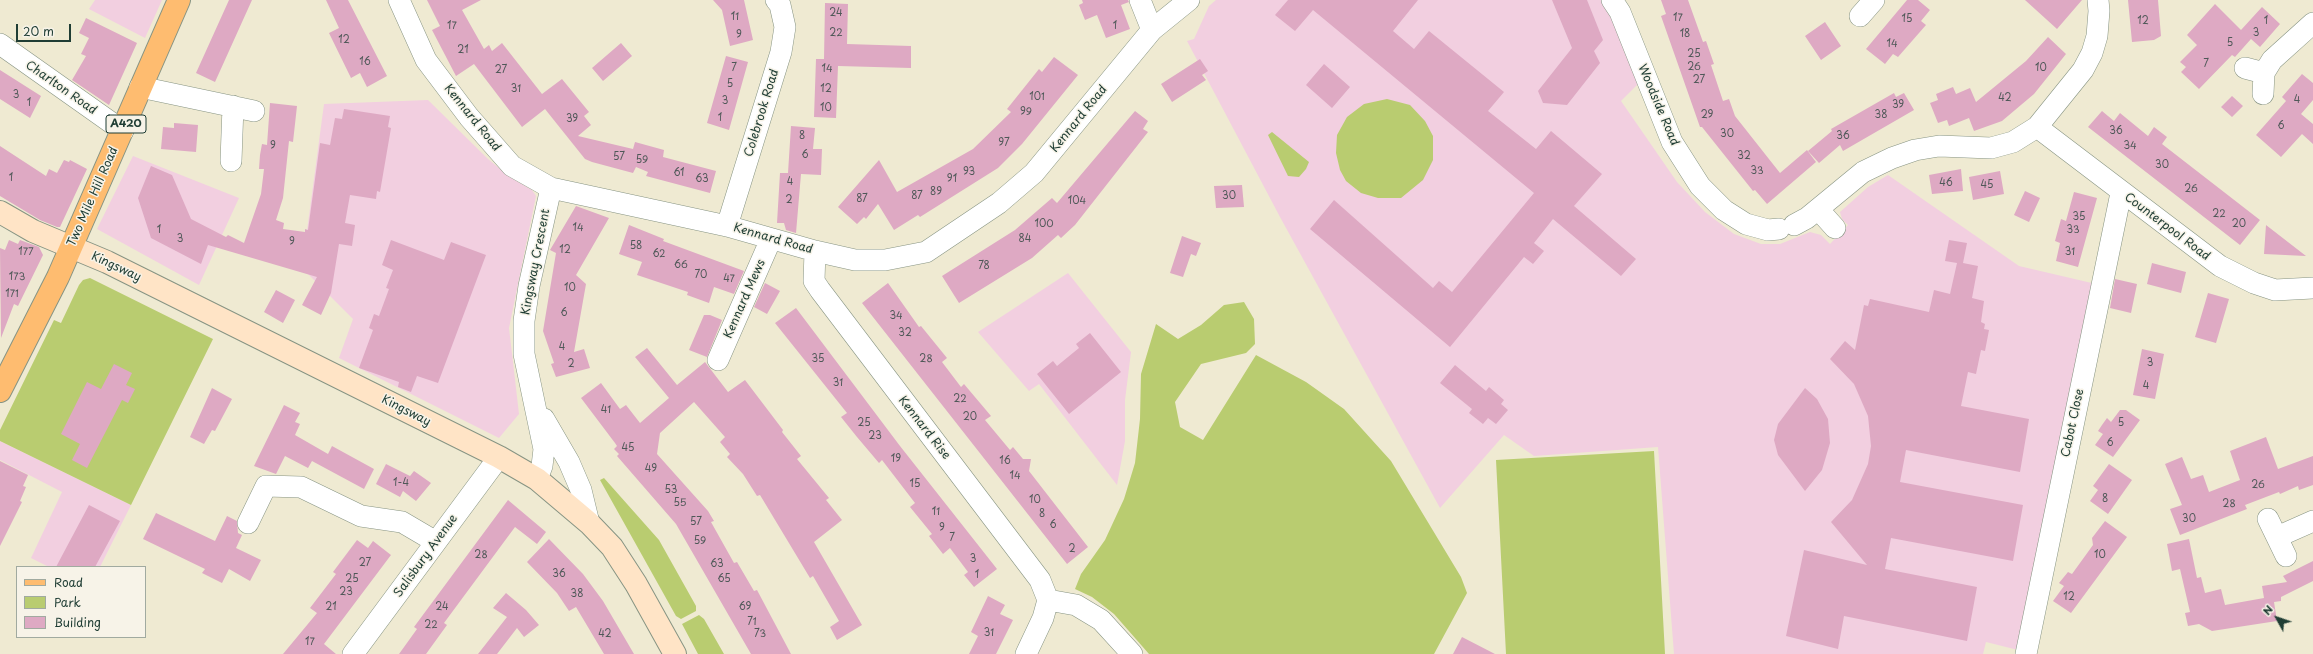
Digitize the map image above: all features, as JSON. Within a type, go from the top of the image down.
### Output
[{"type":"main road","name":"Two Mile Hill Road","points":[[1,386],[71,247],[179,0]]},
{"type":"street","name":"Kennard Road","points":[[399,0],[426,60],[469,117],[512,166],[551,188],[727,226],[815,251],[855,260],[885,260],[926,252],[999,203],[1034,173],[1152,30],[1189,0]]},
{"type":"street","name":"Colebrook Road","points":[[727,226],[781,52],[785,27],[780,5],[776,0]]},
{"type":"street","points":[[1140,0],[1152,30]]},
{"type":"street","name":"Woodside Road","points":[[1612,0],[1620,12],[1672,142],[1700,186],[1724,210],[1746,224],[1768,230],[1787,227],[1807,218],[1863,172],[1892,158],[1915,150],[1939,146],[1991,148],[2013,142],[2037,127],[2082,70],[2092,53],[2097,36],[2099,11],[2098,0]]},
{"type":"street","points":[[1860,16],[1874,0]]},
{"type":"street","points":[[2263,94],[2254,71],[2272,60],[2313,23]]},
{"type":"street","name":"Charlton Road","points":[[0,44],[123,131]]},
{"type":"street","points":[[140,88],[254,110]]},
{"type":"street","points":[[231,161],[233,106]]},
{"type":"street","name":"Counterpool Road","points":[[2037,127],[2121,193],[2220,266],[2254,283],[2275,290],[2313,288]]},
{"type":"street","name":"Kingsway Crescent","points":[[537,479],[542,466],[544,449],[524,354],[524,321],[527,299],[551,188]]},
{"type":"street","name":"Cabot Close","points":[[2026,654],[2121,193]]},
{"type":"street","points":[[1818,209],[1835,228]]},
{"type":"street","name":"Kingsway","points":[[0,212],[33,231],[107,262],[499,457],[537,479],[589,523],[612,547],[636,584],[675,654]]},
{"type":"street","name":"Kennard Mews","points":[[718,360],[771,239]]},
{"type":"street","name":"Kennard Rise","points":[[815,251],[814,281],[820,290],[1040,580],[1048,600]]},
{"type":"street","name":"Kingsway Crescent","points":[[536,407],[569,462],[581,490],[589,523]]},
{"type":"street","name":"Salisbury Avenue","points":[[353,654],[499,457]]},
{"type":"street","points":[[248,523],[266,486],[301,487],[361,516],[402,522],[436,542]]},
{"type":"street","points":[[2286,556],[2273,528],[2313,520]]},
{"type":"street","points":[[1026,654],[1043,618],[1048,600],[1076,605],[1101,620],[1132,654]]},
{"type":"shaded area","points":[[95,0],[162,0],[145,38],[89,9]]},
{"type":"shaded area","points":[[1216,0],[1604,0],[1638,84],[1621,101],[1677,182],[1705,212],[1734,234],[1761,244],[1780,244],[1810,232],[1821,235],[1830,244],[1848,225],[1842,219],[1840,212],[1868,187],[1888,175],[2019,266],[2096,284],[2018,650],[1986,642],[1983,654],[1674,654],[1658,447],[1534,456],[1504,435],[1440,508],[1280,217],[1187,41],[1194,39],[1209,6]]},
{"type":"shaded area","points":[[428,100],[488,159],[510,177],[532,190],[536,196],[509,328],[519,414],[499,438],[339,358],[353,319],[302,268],[324,104]]},
{"type":"shaded area","points":[[133,156],[239,198],[199,285],[97,229]]},
{"type":"shaded area","points":[[1068,273],[1131,352],[1125,400],[1125,441],[1117,485],[1039,384],[1029,391],[978,332]]},
{"type":"shaded area","points":[[0,441],[131,505],[100,566],[47,566],[31,558],[62,492],[0,460]]},
{"type":"green space","points":[[1387,99],[1410,105],[1425,121],[1433,136],[1433,160],[1423,180],[1401,198],[1378,198],[1361,193],[1346,181],[1340,170],[1336,153],[1337,135],[1347,117],[1364,104]]},
{"type":"green space","points":[[1272,132],[1309,162],[1306,169],[1299,177],[1288,176],[1268,135]]},
{"type":"green space","points":[[90,278],[213,339],[131,505],[0,441],[0,430],[54,320],[61,323],[79,285],[83,280]]},
{"type":"green space","points":[[1244,302],[1254,319],[1255,344],[1246,353],[1201,364],[1175,402],[1180,427],[1203,440],[1256,355],[1306,382],[1344,409],[1391,461],[1461,577],[1467,593],[1434,654],[1149,654],[1114,614],[1092,597],[1075,589],[1081,574],[1105,540],[1124,499],[1135,463],[1140,419],[1141,374],[1156,324],[1178,339],[1201,325],[1224,305]]},
{"type":"green space","points":[[1654,451],[1665,654],[1506,654],[1496,460]]},
{"type":"green space","points":[[604,478],[659,540],[696,606],[696,611],[681,619],[676,616],[600,480]]},
{"type":"green space","points":[[699,615],[704,619],[724,654],[698,654],[682,624]]},
{"type":"building","points":[[229,0],[252,0],[215,82],[196,73]]},
{"type":"building","points":[[326,0],[348,0],[387,76],[367,87],[360,73],[351,78],[329,33],[339,28]]},
{"type":"building","points":[[427,0],[481,0],[462,10],[484,49],[489,45],[492,51],[502,43],[542,94],[562,79],[589,112],[584,116],[591,125],[578,136],[633,149],[635,142],[664,150],[663,157],[716,171],[710,193],[646,176],[648,172],[636,167],[633,173],[585,159],[545,109],[522,127],[474,64],[456,76],[432,30],[440,26]]},
{"type":"building","points":[[713,0],[744,0],[753,40],[730,46],[722,10]]},
{"type":"building","points":[[1082,0],[1128,0],[1129,2],[1121,5],[1130,29],[1106,38],[1097,15],[1085,20],[1079,5],[1083,3]]},
{"type":"building","points":[[1288,0],[1418,0],[1393,31],[1414,49],[1429,31],[1504,92],[1488,111],[1536,149],[1551,131],[1602,174],[1574,206],[1636,259],[1621,276],[1553,219],[1534,243],[1544,251],[1533,264],[1524,257],[1450,347],[1310,229],[1334,200],[1433,288],[1439,281],[1452,292],[1534,193],[1313,10],[1295,31],[1275,15]]},
{"type":"building","points":[[1552,0],[1587,0],[1603,40],[1594,51],[1600,63],[1567,105],[1543,103],[1538,91],[1572,48]]},
{"type":"building","points":[[1661,0],[1688,0],[1703,42],[1706,41],[1714,64],[1711,65],[1723,101],[1729,99],[1735,116],[1780,173],[1807,150],[1816,162],[1767,204],[1755,190],[1753,191],[1702,127],[1700,127],[1661,16],[1666,14]]},
{"type":"building","points":[[1907,0],[1918,0],[1930,10],[1921,21],[1926,25],[1898,57],[1893,54],[1885,64],[1866,49]]},
{"type":"building","points":[[2025,0],[2082,0],[2057,29]]},
{"type":"building","points":[[2128,0],[2158,0],[2161,36],[2154,40],[2132,42]]},
{"type":"building","points":[[825,3],[848,4],[847,44],[911,46],[911,68],[838,66],[836,118],[814,117],[816,59],[824,59]]},
{"type":"building","points":[[2215,4],[2241,30],[2262,7],[2280,24],[2260,47],[2251,39],[2235,57],[2232,55],[2199,89],[2181,72],[2186,67],[2180,62],[2197,45],[2187,35]]},
{"type":"building","points":[[86,18],[137,43],[109,105],[72,80],[86,56],[81,54],[89,38],[79,33]]},
{"type":"building","points":[[1825,22],[1841,46],[1821,60],[1805,36]]},
{"type":"building","points":[[2048,37],[2066,54],[2034,94],[2002,121],[1974,131],[1969,118],[1949,126],[1947,120],[1938,123],[1930,103],[1938,100],[1936,94],[1953,87],[1956,94],[1970,88],[1976,102],[2026,61]]},
{"type":"building","points":[[621,43],[632,56],[603,81],[592,68]]},
{"type":"building","points":[[726,56],[748,62],[729,130],[707,123]]},
{"type":"building","points":[[1054,57],[1078,75],[1022,144],[998,168],[920,217],[918,215],[894,230],[878,204],[866,219],[864,217],[857,224],[838,207],[879,160],[897,192],[973,149],[1011,112],[1007,109],[1039,69],[1042,72]]},
{"type":"building","points":[[1200,59],[1208,71],[1202,75],[1206,80],[1172,102],[1161,84]]},
{"type":"building","points":[[1324,64],[1350,87],[1332,108],[1306,85]]},
{"type":"building","points":[[0,70],[41,96],[30,118],[0,99]]},
{"type":"building","points":[[2302,74],[2313,83],[2313,100],[2301,114],[2313,124],[2313,144],[2302,134],[2281,157],[2256,135],[2286,101],[2282,97]]},
{"type":"building","points":[[1894,93],[1896,97],[1904,93],[1914,110],[1843,151],[1840,145],[1819,163],[1808,151],[1832,131],[1831,129]]},
{"type":"building","points":[[2232,96],[2243,106],[2232,117],[2221,107]]},
{"type":"building","points":[[270,103],[297,106],[293,142],[289,141],[283,198],[276,220],[284,223],[283,229],[305,232],[305,229],[308,230],[320,143],[330,145],[335,118],[342,119],[344,109],[390,116],[388,127],[391,128],[380,192],[377,191],[376,199],[350,195],[345,223],[355,225],[352,246],[339,244],[331,293],[321,315],[302,305],[317,277],[208,245],[201,264],[151,238],[138,198],[151,166],[172,175],[191,219],[226,237],[228,235],[244,243],[261,194],[264,169],[259,169],[260,155],[262,144],[267,145]]},
{"type":"building","points":[[1135,111],[1148,121],[1143,129],[1148,132],[1075,225],[1061,238],[1058,235],[1032,258],[959,303],[942,276],[1015,230],[1052,198],[1057,203]]},
{"type":"building","points":[[2102,111],[2114,121],[2120,113],[2148,136],[2154,127],[2167,137],[2162,144],[2260,220],[2240,245],[2088,127]]},
{"type":"building","points":[[174,123],[198,125],[196,152],[161,149],[163,127],[174,128]]},
{"type":"building","points":[[791,126],[815,128],[813,149],[822,149],[821,175],[801,174],[796,233],[786,230],[784,223],[777,223],[780,173],[788,173]]},
{"type":"building","points":[[0,146],[46,176],[49,169],[57,173],[64,160],[69,162],[70,160],[87,169],[60,227],[40,220],[0,196]]},
{"type":"building","points":[[1961,169],[1963,191],[1932,194],[1929,175]]},
{"type":"building","points":[[2000,171],[2004,194],[1973,200],[1969,177]]},
{"type":"building","points":[[1242,185],[1244,207],[1216,208],[1214,186]]},
{"type":"building","points":[[2025,191],[2040,198],[2029,222],[2014,215]]},
{"type":"building","points":[[2074,192],[2097,198],[2078,267],[2056,261],[2060,243],[2055,241],[2061,219],[2066,221]]},
{"type":"building","points":[[576,206],[609,218],[576,275],[586,284],[574,352],[584,349],[590,368],[556,377],[551,364],[554,363],[543,331],[556,253],[550,250]]},
{"type":"building","points":[[629,225],[664,239],[663,241],[744,271],[734,294],[714,287],[709,303],[687,295],[688,292],[637,275],[642,262],[619,254]]},
{"type":"building","points":[[2266,225],[2306,256],[2264,254]]},
{"type":"building","points":[[1182,236],[1201,243],[1196,256],[1191,254],[1183,277],[1170,273]]},
{"type":"building","points":[[9,240],[18,244],[20,240],[39,247],[43,255],[18,306],[14,304],[1,338],[0,248],[5,250]]},
{"type":"building","points":[[391,240],[444,260],[451,242],[486,255],[438,383],[417,376],[411,392],[398,387],[399,382],[359,368],[373,330],[369,328],[374,314],[379,316],[389,289],[386,288],[393,270],[382,265]]},
{"type":"building","points":[[1949,240],[1967,243],[1963,263],[1978,266],[1972,298],[1984,301],[1981,322],[1985,324],[1984,329],[1989,330],[1985,351],[1981,350],[1976,374],[1968,372],[1961,406],[2029,419],[2020,472],[1906,450],[1900,482],[2023,505],[2013,561],[1891,538],[1885,569],[1977,587],[1967,641],[1844,616],[1838,649],[1786,636],[1804,550],[1867,565],[1831,522],[1852,500],[1868,464],[1871,446],[1868,416],[1854,384],[1830,359],[1845,341],[1855,350],[1864,305],[1868,306],[1870,299],[1929,312],[1934,290],[1950,294],[1957,263],[1945,261]]},
{"type":"building","points":[[2152,263],[2186,272],[2181,293],[2147,284]]},
{"type":"building","points":[[2115,279],[2137,284],[2131,313],[2110,308]]},
{"type":"building","points":[[765,283],[780,291],[767,314],[754,307]]},
{"type":"building","points":[[888,283],[919,327],[921,326],[947,358],[942,362],[961,387],[964,384],[991,416],[985,420],[1010,450],[1013,447],[1023,459],[1031,459],[1029,471],[1088,547],[1067,564],[862,303]]},
{"type":"building","points":[[276,290],[295,300],[283,323],[264,312]]},
{"type":"building","points":[[2208,293],[2229,299],[2216,343],[2195,337]]},
{"type":"building","points":[[796,308],[900,446],[997,569],[974,587],[964,575],[968,572],[950,548],[943,554],[929,536],[932,534],[910,507],[915,503],[882,460],[879,463],[841,417],[847,413],[775,323]]},
{"type":"building","points":[[704,315],[710,315],[722,320],[707,357],[689,350]]},
{"type":"building","points":[[1090,333],[1121,372],[1069,414],[1037,374],[1053,361],[1057,366],[1079,348],[1076,344]]},
{"type":"building","points":[[647,348],[677,385],[705,362],[728,392],[745,380],[783,430],[782,432],[801,456],[797,459],[829,498],[826,500],[842,520],[814,542],[862,625],[837,640],[830,627],[839,621],[813,576],[810,578],[760,495],[757,496],[743,474],[727,457],[730,454],[720,442],[725,437],[694,402],[660,433],[657,454],[708,511],[714,521],[711,522],[734,563],[737,562],[754,591],[757,590],[791,654],[751,654],[676,524],[617,456],[619,454],[614,449],[617,446],[581,398],[601,383],[620,409],[626,405],[640,423],[669,398],[635,357]]},
{"type":"building","points":[[2142,349],[2164,354],[2155,399],[2133,395]]},
{"type":"building","points":[[114,364],[132,373],[126,385],[135,389],[128,403],[122,400],[87,468],[72,460],[80,444],[61,434],[87,382],[101,389]]},
{"type":"building","points":[[1455,365],[1486,391],[1489,387],[1504,400],[1501,404],[1508,410],[1496,424],[1488,418],[1483,424],[1469,413],[1472,409],[1440,383]]},
{"type":"building","points":[[212,388],[232,399],[215,431],[212,430],[204,444],[190,437]]},
{"type":"building","points":[[1805,388],[1817,399],[1828,419],[1830,443],[1822,470],[1805,491],[1778,455],[1774,440],[1778,424]]},
{"type":"building","points":[[284,405],[300,413],[295,422],[300,424],[295,435],[328,454],[332,446],[374,469],[364,489],[312,461],[308,468],[285,456],[276,474],[254,466]]},
{"type":"building","points":[[2120,410],[2126,410],[2140,420],[2113,457],[2095,445],[2103,434],[2098,431],[2107,418],[2111,422]]},
{"type":"building","points":[[2266,437],[2278,469],[2313,456],[2313,485],[2299,490],[2298,486],[2280,494],[2279,492],[2245,505],[2247,509],[2180,535],[2170,509],[2182,505],[2165,464],[2182,457],[2191,479],[2203,475],[2209,492],[2240,480],[2230,451]]},
{"type":"building","points":[[0,461],[28,475],[23,486],[26,487],[20,501],[22,502],[0,546]]},
{"type":"building","points":[[386,464],[410,476],[414,471],[431,483],[416,501],[403,491],[400,497],[376,484]]},
{"type":"building","points":[[2109,464],[2132,480],[2108,514],[2090,501],[2098,490],[2093,486]]},
{"type":"building","points":[[508,500],[546,532],[537,544],[515,527],[444,623],[447,625],[426,654],[399,654],[417,629],[414,627]]},
{"type":"building","points":[[89,505],[120,521],[96,566],[57,566]]},
{"type":"building","points":[[156,513],[215,541],[227,516],[237,521],[238,533],[242,535],[236,548],[261,560],[250,581],[229,569],[222,583],[202,573],[205,569],[143,539]]},
{"type":"building","points":[[2105,521],[2127,537],[2071,613],[2053,601],[2064,586],[2059,583],[2068,572],[2072,574],[2093,545],[2092,538]]},
{"type":"building","points":[[549,539],[583,574],[603,601],[634,654],[604,654],[576,607],[569,611],[557,593],[527,562]]},
{"type":"building","points":[[2189,539],[2197,578],[2201,577],[2205,593],[2221,589],[2225,605],[2264,598],[2262,586],[2287,582],[2283,576],[2313,561],[2313,581],[2281,597],[2281,601],[2274,602],[2277,621],[2212,631],[2199,624],[2188,626],[2185,613],[2190,612],[2180,569],[2172,571],[2167,544]]},
{"type":"building","points":[[357,540],[368,548],[373,541],[391,555],[324,644],[336,654],[283,654],[317,613],[310,608],[336,574],[333,572]]},
{"type":"building","points":[[506,593],[526,610],[539,625],[524,637],[517,628],[497,654],[478,654],[507,617],[493,608]]},
{"type":"building","points":[[988,596],[1005,605],[1000,614],[1013,620],[996,654],[969,654],[978,636],[971,632]]},
{"type":"building","points":[[1462,637],[1495,654],[1453,654]]}]
